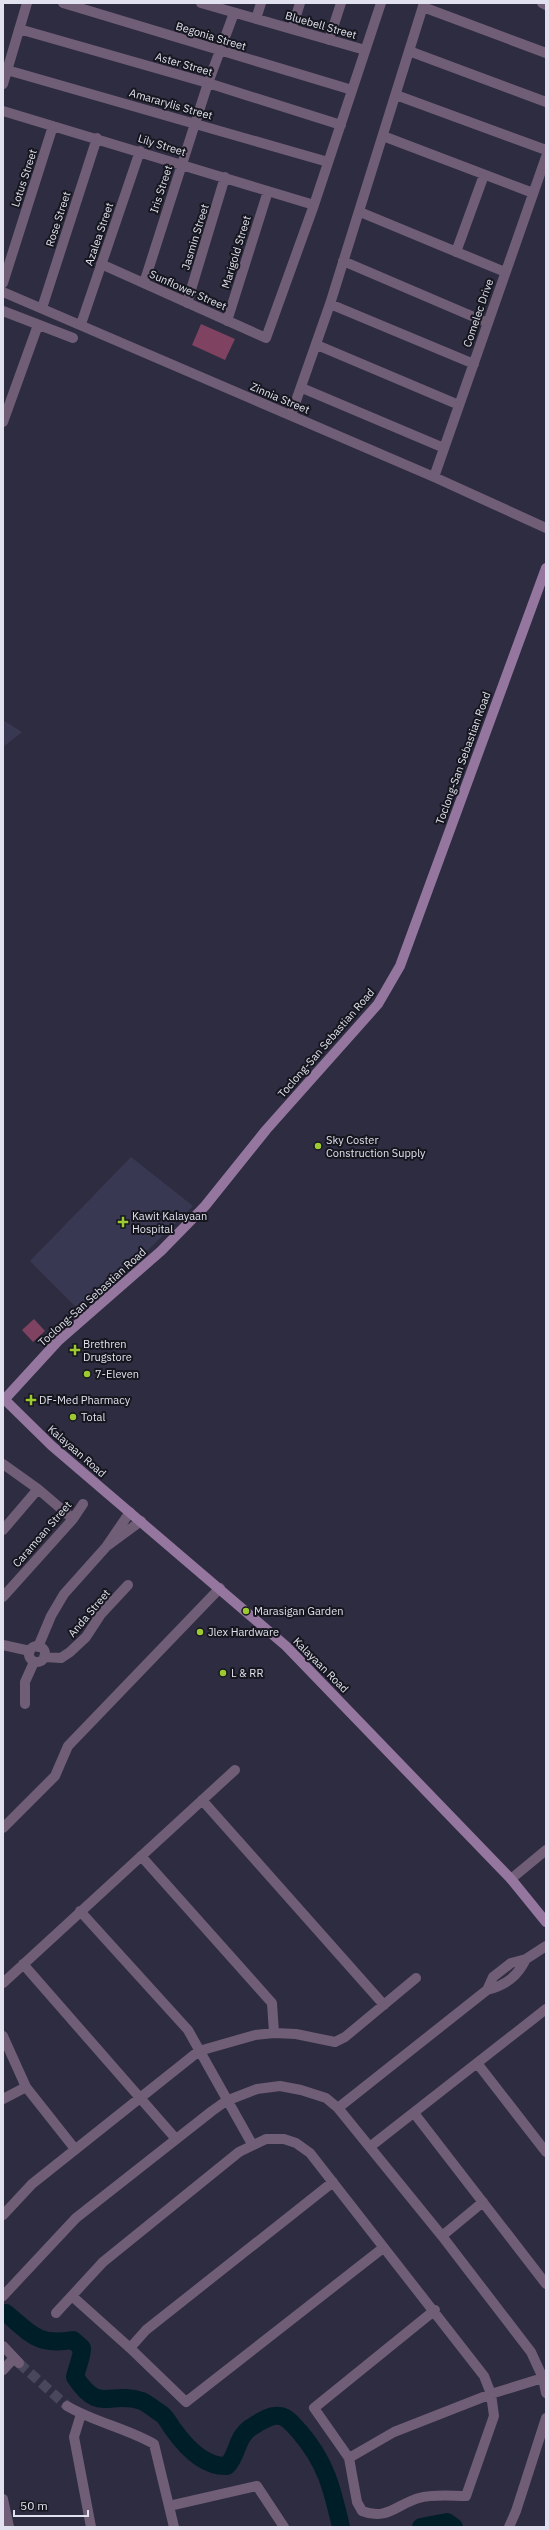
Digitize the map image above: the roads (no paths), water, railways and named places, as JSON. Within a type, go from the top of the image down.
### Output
[{"type":"main road","name":"Toclong-San Sebastian Road","points":[[3,1399],[58,1341],[161,1251],[205,1206],[266,1130],[378,1004],[400,966],[546,568]]},
{"type":"main road","name":"Kalayaan Road","points":[[3,1399],[52,1446],[220,1588],[286,1646],[316,1675],[511,1879],[546,1922]]},
{"type":"street","points":[[3,84],[27,3]]},
{"type":"street","name":"Begonia Street","points":[[63,3],[352,90]]},
{"type":"street","name":"Bluebell Street","points":[[201,3],[219,5],[234,13],[365,50]]},
{"type":"street","points":[[256,19],[261,3]]},
{"type":"street","points":[[292,29],[300,3]]},
{"type":"street","points":[[330,40],[341,3]]},
{"type":"street","points":[[314,205],[381,3]]},
{"type":"street","points":[[542,3],[546,5]]},
{"type":"street","points":[[291,415],[302,388],[360,212],[424,5],[546,53]]},
{"type":"street","name":"Iris Street","points":[[144,283],[208,83],[234,13]]},
{"type":"street","name":"Aster Street","points":[[19,29],[208,83],[341,125]]},
{"type":"street","points":[[409,51],[546,102]]},
{"type":"street","name":"Amararylis Street","points":[[7,70],[328,162]]},
{"type":"street","points":[[396,94],[546,150]]},
{"type":"street","name":"Lily Street","points":[[3,111],[97,138],[314,205]]},
{"type":"street","name":"Lotus Street","points":[[3,283],[54,126]]},
{"type":"street","points":[[383,136],[533,193]]},
{"type":"street","name":"Rose Street","points":[[42,308],[97,138]]},
{"type":"street","name":"Azalea Street","points":[[81,324],[140,151]]},
{"type":"street","name":"Comelec Drive","points":[[434,477],[546,158]]},
{"type":"street","points":[[456,252],[484,174]]},
{"type":"street","name":"Jasmin Street","points":[[187,303],[225,177]]},
{"type":"street","name":"Marigold Street","points":[[228,321],[268,191]]},
{"type":"street","name":"Sunflower Street","points":[[101,264],[266,338],[314,205]]},
{"type":"street","points":[[360,212],[505,272]]},
{"type":"street","points":[[343,261],[488,323]]},
{"type":"street","name":"Zinnia Street","points":[[3,292],[81,324],[434,477],[546,528]]},
{"type":"street","points":[[330,304],[474,364]]},
{"type":"street","points":[[3,310],[73,338]]},
{"type":"street","points":[[3,422],[38,325]]},
{"type":"street","points":[[316,345],[459,405]]},
{"type":"street","points":[[302,388],[444,448]]},
{"type":"street","points":[[3,1464],[38,1489],[73,1520]]},
{"type":"street","points":[[3,1530],[38,1489]]},
{"type":"street","name":"Caramoan Street","points":[[3,1597],[73,1520],[83,1504]]},
{"type":"street","points":[[34,1662],[29,1656],[64,1594],[106,1547],[130,1512]]},
{"type":"street","points":[[106,1547],[124,1536],[141,1521]]},
{"type":"street","name":"Anda Street","points":[[44,1657],[61,1658],[70,1652],[86,1637],[101,1614],[128,1585]]},
{"type":"street","points":[[3,1828],[55,1776],[68,1746],[220,1588]]},
{"type":"street","points":[[3,1645],[43,1649],[44,1657],[41,1661],[34,1662]]},
{"type":"street","points":[[25,1704],[25,1682],[34,1662]]},
{"type":"street","points":[[3,1983],[234,1770]]},
{"type":"street","points":[[202,1800],[384,2005]]},
{"type":"street","points":[[511,1879],[546,1850]]},
{"type":"street","points":[[141,1856],[272,2003],[274,2033]]},
{"type":"street","points":[[80,1911],[188,2030],[226,2101],[252,2144]]},
{"type":"street","points":[[338,2108],[487,1990],[501,1987],[518,1974],[526,1960],[546,1946]]},
{"type":"street","points":[[23,1964],[176,2139]]},
{"type":"street","points":[[3,2215],[32,2184],[75,2148],[200,2051],[255,2035],[274,2033],[296,2034],[335,2042],[345,2037],[416,1978]]},
{"type":"street","points":[[371,2146],[477,2063],[545,2013]]},
{"type":"street","points":[[3,2036],[26,2087],[75,2148]]},
{"type":"street","points":[[477,2063],[546,2152]]},
{"type":"street","points":[[3,2296],[76,2218],[226,2101],[257,2089],[280,2086],[301,2090],[326,2098],[338,2108],[371,2146],[531,2352],[545,2377],[546,2393]]},
{"type":"street","points":[[3,2099],[26,2087]]},
{"type":"street","points":[[414,2113],[546,2284]]},
{"type":"street","points":[[56,2313],[103,2262],[239,2152],[252,2144],[266,2139],[284,2139],[296,2143],[310,2153],[383,2248],[435,2310],[484,2376],[491,2394],[494,2416],[466,2496],[420,2497],[385,2514],[373,2515],[362,2511],[357,2502],[349,2458],[314,2408],[435,2310]]},
{"type":"street","points":[[130,2348],[146,2330],[333,2182]]},
{"type":"street","points":[[442,2236],[483,2202]]},
{"type":"street","points":[[72,2296],[130,2348],[186,2402],[383,2248]]},
{"type":"street","points":[[3,2346],[17,2360],[3,2370]]},
{"type":"street","points":[[349,2458],[394,2432],[491,2394],[545,2377]]},
{"type":"street","points":[[66,2406],[81,2414],[138,2436],[154,2444],[174,2527]]},
{"type":"street","points":[[81,2414],[74,2437],[91,2527]]},
{"type":"street","points":[[509,2527],[516,2511],[546,2418]]},
{"type":"street","points":[[169,2506],[257,2486],[284,2527]]},
{"type":"street","points":[[3,2499],[9,2527]]},
{"type":"waterway","points":[[6,2313],[29,2333],[43,2340],[73,2340],[82,2348],[75,2377],[91,2395],[106,2399],[131,2398],[144,2402],[164,2416],[178,2436],[189,2448],[203,2459],[211,2463],[227,2466],[231,2462],[239,2442],[245,2432],[264,2419],[272,2416],[286,2418],[308,2442],[322,2465],[331,2488],[341,2527]]},
{"type":"waterway","points":[[421,2527],[447,2522],[454,2527]]},
{"type":"tunnel","points":[[19,2363],[67,2406]]},
{"type":"place","name":"Sky Coster Construction Supply","points":[[318,1146]]},
{"type":"place","name":"Kawit Kalayaan Hospital","points":[[123,1222]]},
{"type":"place","name":"Brethren Drugstore","points":[[75,1350]]},
{"type":"place","name":"7-Eleven","points":[[87,1374]]},
{"type":"place","name":"DF-Med Pharmacy","points":[[31,1400]]},
{"type":"place","name":"Total","points":[[73,1417]]},
{"type":"place","name":"Marasigan Garden","points":[[246,1611]]},
{"type":"place","name":"Jlex Hardware","points":[[200,1632]]},
{"type":"place","name":"L & RR","points":[[223,1673]]}]
